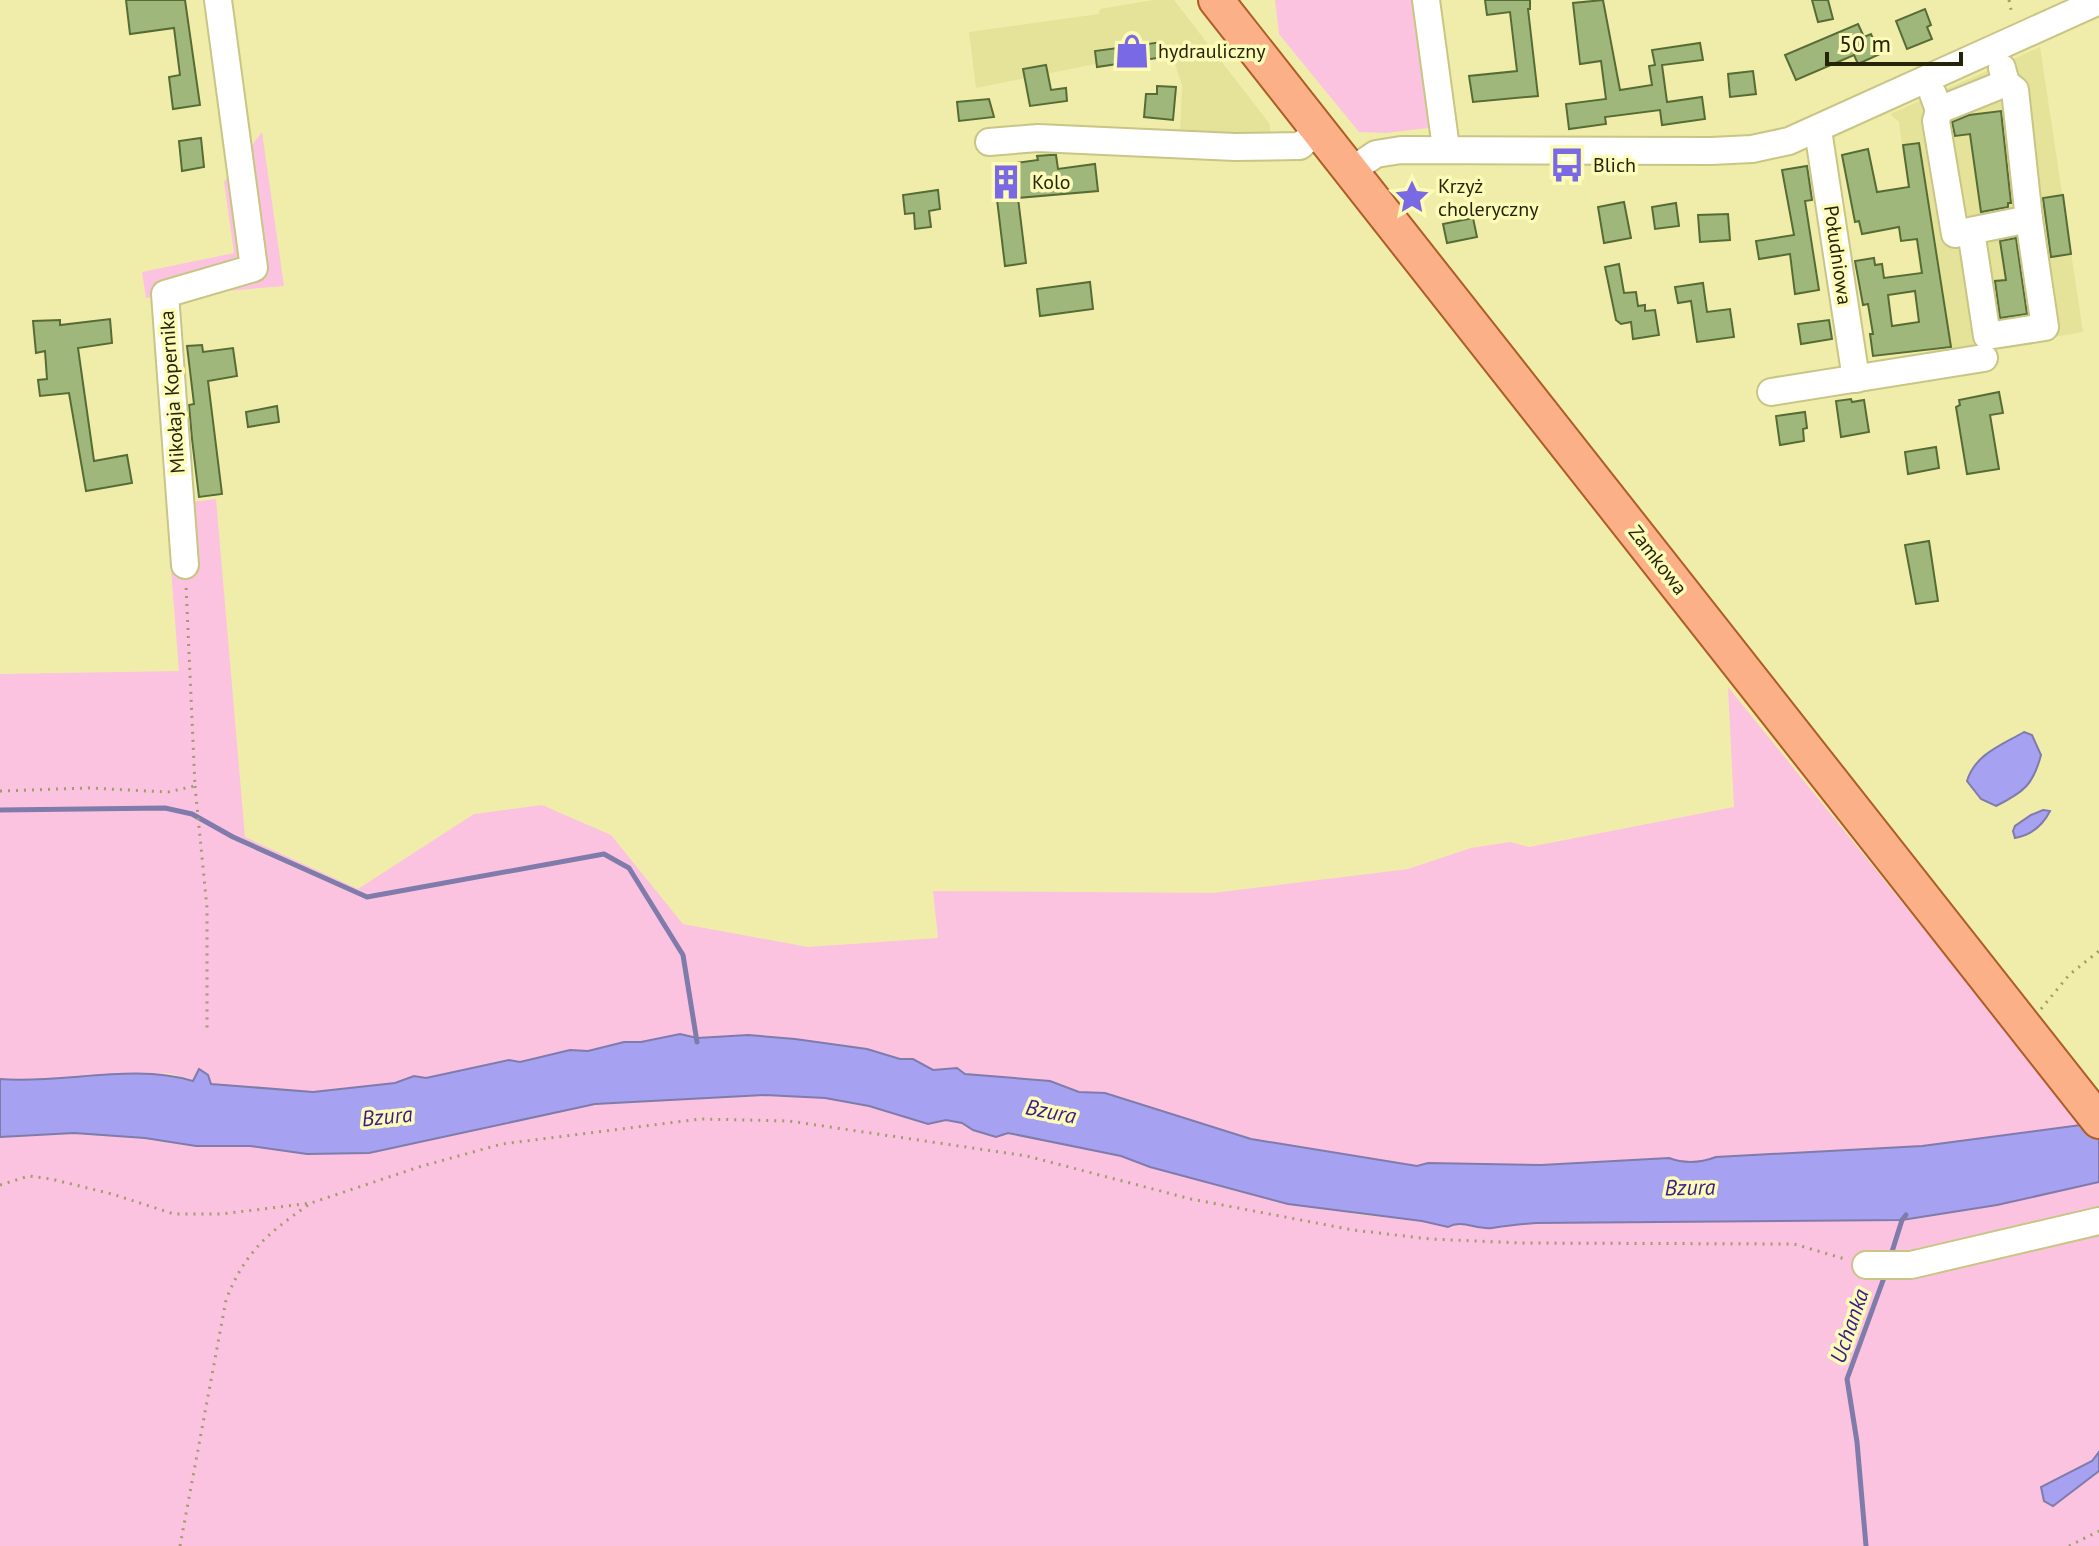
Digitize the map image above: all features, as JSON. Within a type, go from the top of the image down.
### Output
[{"type":"main road","name":"Zamkowa","points":[[1216,0],[2099,1121]]},
{"type":"street","name":"Mikołaja Kopernika","points":[[185,565],[165,294],[254,268],[218,0]]},
{"type":"street","points":[[1426,0],[1446,148]]},
{"type":"street","points":[[1349,172],[1376,154],[1401,150],[1711,151],[1752,149],[1789,141],[2099,1]]},
{"type":"street","points":[[1971,231],[1987,336],[2045,327],[2015,90],[2003,72],[1935,100],[1955,234],[2029,219]]},
{"type":"street","name":"Południowa","points":[[1818,130],[1856,379]]},
{"type":"street","points":[[989,142],[1038,138],[1235,147],[1300,146],[1317,131]]},
{"type":"street","points":[[1771,392],[1984,358]]},
{"type":"street","points":[[1866,1265],[1911,1265],[2099,1221]]},
{"type":"path","points":[[185,565],[195,786],[207,908],[207,1031]]},
{"type":"path","points":[[0,791],[89,788],[168,792],[195,786]]},
{"type":"path","points":[[2039,1012],[2069,975],[2099,951]]},
{"type":"path","points":[[0,1185],[29,1176],[112,1194],[174,1214],[222,1214],[311,1203],[422,1166],[502,1144],[701,1119],[789,1121],[1027,1156],[1191,1199],[1353,1230],[1430,1239],[1521,1243],[1794,1244],[1866,1265]]},
{"type":"path","points":[[180,1546],[226,1300],[236,1274],[271,1231],[311,1203]]},
{"type":"path","points":[[2069,1546],[2099,1531]]},
{"type":"shaded area","points":[[1153,0],[1174,0],[1269,123],[1272,139],[1180,134],[1182,85],[1172,55],[1116,64],[1115,60],[976,88],[969,32],[1099,14],[1100,9]]},
{"type":"shaded area","points":[[1275,0],[1418,0],[1436,127],[1386,133],[1359,132],[1279,34]]},
{"type":"shaded area","points":[[2040,47],[2083,332],[1932,357],[1899,122],[1890,114]]},
{"type":"shaded area","points":[[262,132],[284,286],[146,298],[142,272],[234,253],[224,182]]},
{"type":"shaded area","points":[[189,491],[192,502],[216,499],[245,837],[358,889],[474,814],[542,805],[611,835],[683,924],[808,947],[938,938],[933,891],[1213,893],[1408,869],[1471,848],[1510,842],[1529,847],[1734,807],[1728,687],[2082,1125],[1922,1146],[1716,1157],[1692,1162],[1669,1158],[1541,1165],[1428,1163],[1417,1166],[1251,1139],[1105,1093],[1079,1092],[1050,1081],[965,1074],[957,1068],[933,1070],[913,1059],[900,1059],[867,1049],[748,1035],[696,1038],[680,1034],[588,1051],[570,1050],[520,1062],[509,1060],[426,1078],[414,1076],[395,1083],[313,1092],[225,1087],[166,1073],[43,1080],[0,1079],[0,674],[179,671],[165,493]]},
{"type":"shaded area","points":[[765,1095],[825,1098],[869,1106],[928,1124],[946,1120],[962,1123],[973,1130],[1008,1133],[1121,1156],[1150,1167],[1355,1214],[1422,1221],[1447,1227],[1458,1224],[1486,1228],[1536,1223],[1902,1220],[1997,1205],[2099,1182],[2099,1546],[0,1546],[0,1137],[74,1133],[145,1138],[196,1146],[250,1146],[307,1154],[369,1153],[595,1104]]},
{"type":"water","points":[[2024,732],[2032,735],[2041,755],[2031,781],[2020,792],[1996,806],[1981,799],[1967,781],[1976,764],[1990,751]]},
{"type":"water","points":[[2043,810],[2050,811],[2040,825],[2015,838],[2015,826]]},
{"type":"water","name":"Bzura","points":[[680,1034],[697,1038],[748,1035],[795,1039],[913,1059],[933,1070],[957,1068],[965,1074],[1050,1081],[1079,1092],[1105,1093],[1251,1139],[1417,1166],[1428,1163],[1541,1165],[1669,1158],[1692,1162],[1716,1157],[1922,1146],[2081,1125],[2099,1119],[2099,1182],[1997,1205],[1902,1220],[1536,1223],[1486,1228],[1459,1224],[1448,1227],[1288,1204],[1150,1167],[1121,1156],[1008,1133],[996,1137],[946,1120],[928,1124],[869,1106],[825,1098],[765,1095],[595,1104],[369,1153],[307,1154],[250,1146],[196,1146],[145,1138],[74,1133],[0,1137],[0,1079],[146,1074],[193,1081],[199,1069],[208,1075],[211,1084],[313,1092],[395,1083],[414,1076],[426,1078],[509,1060],[520,1062],[570,1050],[588,1051]]},
{"type":"water","points":[[2099,1452],[2099,1471],[2053,1506],[2044,1501],[2041,1487],[2092,1461]]},
{"type":"building","points":[[126,0],[185,0],[200,105],[173,109],[169,77],[180,75],[174,28],[130,34]]},
{"type":"building","points":[[1485,0],[1530,0],[1528,9],[1538,96],[1473,102],[1469,76],[1517,71],[1510,12],[1487,15]]},
{"type":"building","points":[[1603,0],[1620,90],[1652,85],[1649,66],[1655,65],[1652,50],[1700,43],[1703,60],[1662,65],[1667,102],[1702,97],[1705,119],[1662,125],[1660,110],[1605,117],[1606,124],[1569,129],[1566,104],[1606,99],[1601,61],[1580,64],[1573,3]]},
{"type":"building","points":[[1812,0],[1828,0],[1833,19],[1818,22]]},
{"type":"building","points":[[1925,9],[1932,39],[1907,49],[1896,21]]},
{"type":"building","points":[[1858,24],[1864,37],[1871,34],[1880,54],[1858,64],[1854,55],[1796,80],[1785,55]]},
{"type":"building","points":[[1162,42],[1164,57],[1097,67],[1095,51]]},
{"type":"building","points":[[1046,65],[1051,90],[1066,88],[1067,101],[1030,106],[1023,69]]},
{"type":"building","points":[[1753,71],[1756,94],[1730,97],[1728,74]]},
{"type":"building","points":[[1157,86],[1176,87],[1173,120],[1144,117],[1146,94],[1157,94]]},
{"type":"building","points":[[989,99],[994,117],[959,121],[957,102]]},
{"type":"building","points":[[2001,111],[2011,203],[2008,207],[1981,212],[1970,134],[1955,136],[1952,122],[1969,115]]},
{"type":"building","points":[[201,138],[204,167],[182,171],[179,141]]},
{"type":"building","points":[[1919,143],[1951,347],[1873,356],[1868,304],[1863,305],[1855,261],[1874,258],[1875,265],[1882,264],[1884,278],[1922,273],[1917,239],[1901,241],[1899,227],[1862,234],[1859,221],[1855,222],[1842,155],[1868,149],[1877,192],[1909,187],[1903,145]],"holes":[[[1915,291],[1919,322],[1892,326],[1888,295]]]},
{"type":"building","points":[[1056,155],[1058,169],[1095,164],[1098,191],[1018,198],[1026,263],[1005,266],[993,166]]},
{"type":"building","points":[[1807,166],[1812,200],[1805,201],[1819,290],[1795,294],[1790,254],[1759,259],[1756,241],[1794,235],[1782,170]]},
{"type":"building","points":[[938,190],[940,209],[929,211],[931,227],[915,229],[914,213],[905,214],[903,195]]},
{"type":"building","points":[[2063,195],[2071,254],[2051,257],[2043,198]]},
{"type":"building","points":[[1624,202],[1631,238],[1604,243],[1598,207]]},
{"type":"building","points":[[1676,203],[1679,226],[1655,229],[1652,207]]},
{"type":"building","points":[[1728,214],[1730,240],[1700,242],[1698,215]]},
{"type":"building","points":[[1473,218],[1477,237],[1447,243],[1443,224]]},
{"type":"building","points":[[2016,238],[2027,314],[2000,318],[1995,281],[2006,280],[2000,241]]},
{"type":"building","points":[[1619,264],[1624,293],[1636,292],[1638,306],[1645,305],[1645,311],[1655,310],[1659,335],[1633,339],[1631,322],[1621,324],[1616,320],[1605,267]]},
{"type":"building","points":[[1090,282],[1093,309],[1040,316],[1037,289]]},
{"type":"building","points":[[1703,283],[1707,312],[1730,309],[1734,337],[1697,342],[1691,301],[1678,303],[1675,287]]},
{"type":"building","points":[[110,319],[112,343],[78,348],[94,461],[127,455],[132,483],[86,491],[69,393],[40,396],[38,380],[47,379],[45,351],[36,353],[33,321],[60,320],[60,325]]},
{"type":"building","points":[[1829,320],[1832,339],[1801,344],[1798,324]]},
{"type":"building","points":[[202,345],[203,352],[233,348],[237,376],[208,381],[222,494],[199,497],[189,405],[194,404],[187,346]]},
{"type":"building","points":[[1999,392],[2003,413],[1990,415],[1999,469],[1967,474],[1956,407],[1960,405],[1959,400]]},
{"type":"building","points":[[1851,399],[1852,402],[1864,400],[1869,432],[1841,437],[1836,401]]},
{"type":"building","points":[[277,406],[279,422],[248,427],[246,412]]},
{"type":"building","points":[[1805,412],[1807,428],[1803,429],[1804,441],[1780,445],[1776,416]]},
{"type":"building","points":[[1936,447],[1939,468],[1908,474],[1905,452]]},
{"type":"building","points":[[1929,541],[1938,601],[1916,604],[1905,545]]},
{"type":"waterway","points":[[0,810],[165,808],[192,814],[233,837],[367,897],[604,854],[629,868],[683,955],[697,1042]]},
{"type":"waterway","name":"Uchanka","points":[[1890,1258],[1906,1215]]},
{"type":"waterway","name":"Uchanka","points":[[1866,1546],[1857,1442],[1847,1379],[1885,1275]]},
{"type":"place","name":"hydrauliczny","points":[[1132,51]]},
{"type":"place","name":"Blich","points":[[1567,165]]},
{"type":"place","name":"Kolo","points":[[1006,182]]},
{"type":"place","name":"Krzyż choleryczny","points":[[1412,197]]}]
